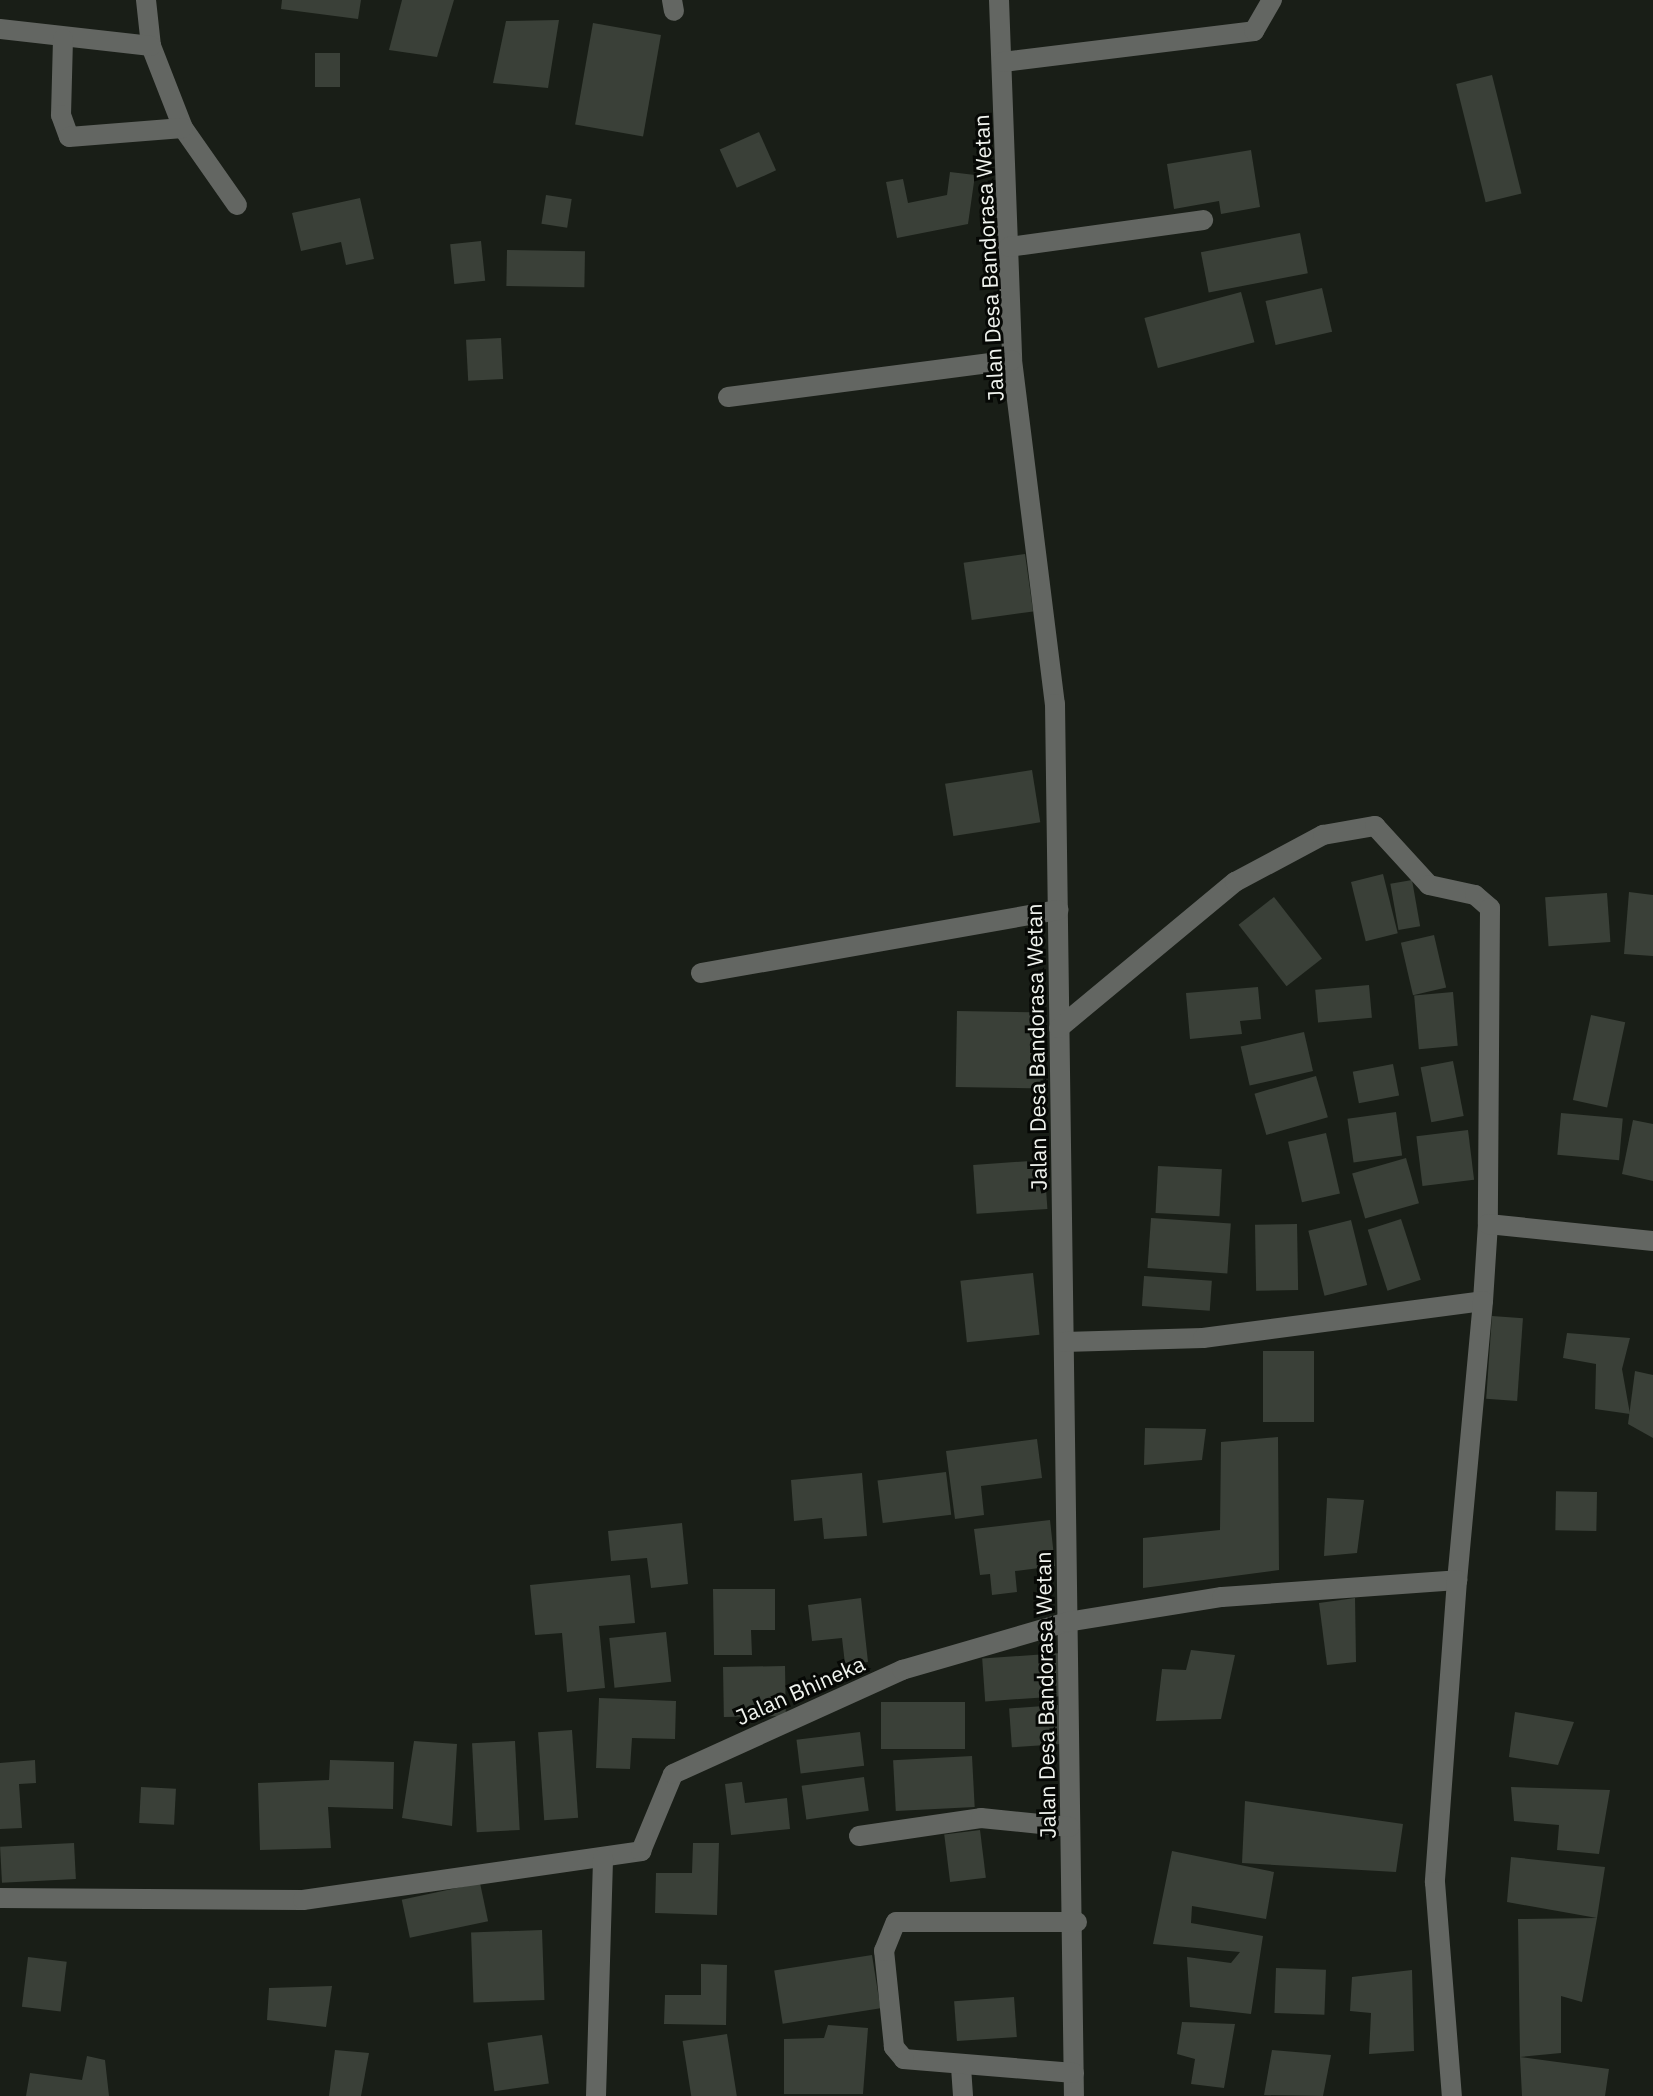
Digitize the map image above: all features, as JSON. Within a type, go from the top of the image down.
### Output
[{"type":"street","points":[[146,0],[151,46],[183,128],[237,205]]},
{"type":"street","name":"Jalan Desa Bandorasa Wetan","points":[[999,0],[1012,360],[1055,704],[1070,1827],[1077,1922],[1074,2096]]},
{"type":"street","points":[[1003,62],[1254,31],[1272,0]]},
{"type":"street","points":[[0,29],[63,39],[151,46]]},
{"type":"street","points":[[63,39],[61,115],[69,137],[183,128]]},
{"type":"street","points":[[1009,247],[1203,220]]},
{"type":"street","points":[[728,397],[1012,360]]},
{"type":"street","points":[[1059,1028],[1235,882],[1323,835],[1375,826],[1429,885],[1475,895],[1490,908],[1488,1224],[1435,1882],[1452,2096]]},
{"type":"street","points":[[701,973],[1058,910]]},
{"type":"street","points":[[1488,1224],[1653,1241]]},
{"type":"street","points":[[1064,1342],[1203,1338],[1483,1301]]},
{"type":"street","points":[[1067,1622],[1310,1587],[1457,1580]]},
{"type":"street","name":"Jalan Bhineka","points":[[603,1858],[648,1844],[664,1790],[686,1767],[902,1670],[1067,1622]]},
{"type":"street","points":[[859,1836],[981,1818],[1070,1827]]},
{"type":"street","points":[[1,1904],[303,1900],[603,1858],[596,2096]]},
{"type":"street","points":[[1074,2073],[918,2064],[894,2047],[886,1933],[896,1922],[1077,1922]]},
{"type":"street","points":[[961,2067],[963,2096]]},
{"type":"building","points":[[282,0],[361,0],[358,19],[281,9]]},
{"type":"building","points":[[402,0],[454,0],[437,57],[389,50]]},
{"type":"building","points":[[559,20],[548,88],[493,83],[506,21]]},
{"type":"building","points":[[593,23],[661,35],[643,136],[575,124]]},
{"type":"building","points":[[315,53],[340,53],[340,87],[315,87]]},
{"type":"building","points":[[1492,75],[1522,193],[1486,202],[1456,84]]},
{"type":"building","points":[[759,132],[776,170],[737,188],[720,149]]},
{"type":"building","points":[[1251,150],[1260,207],[1221,214],[1219,201],[1174,209],[1167,164]]},
{"type":"building","points":[[950,172],[975,175],[968,224],[897,238],[886,182],[903,179],[908,203],[947,195]]},
{"type":"building","points":[[546,195],[572,199],[567,228],[541,224]]},
{"type":"building","points":[[360,198],[374,259],[346,265],[341,242],[301,251],[292,213]]},
{"type":"building","points":[[1300,233],[1308,273],[1209,293],[1201,252]]},
{"type":"building","points":[[481,241],[485,281],[454,284],[450,244]]},
{"type":"building","points":[[507,250],[585,251],[584,287],[506,286]]},
{"type":"building","points":[[1322,288],[1332,332],[1276,345],[1265,301]]},
{"type":"building","points":[[1241,292],[1254,342],[1158,368],[1144,318]]},
{"type":"building","points":[[501,338],[503,379],[468,381],[466,340]]},
{"type":"building","points":[[1025,554],[1033,611],[972,620],[964,563]]},
{"type":"building","points":[[1032,770],[1040,822],[953,836],[945,784]]},
{"type":"building","points":[[1383,874],[1398,933],[1366,941],[1351,882]]},
{"type":"building","points":[[1412,880],[1420,926],[1398,930],[1390,884]]},
{"type":"building","points":[[1629,892],[1653,895],[1653,956],[1624,954]]},
{"type":"building","points":[[1607,893],[1610,942],[1549,946],[1545,897]]},
{"type":"building","points":[[1274,897],[1322,958],[1287,986],[1239,925]]},
{"type":"building","points":[[1434,935],[1446,988],[1413,995],[1401,943]]},
{"type":"building","points":[[1369,985],[1372,1018],[1318,1023],[1315,990]]},
{"type":"building","points":[[1258,987],[1261,1019],[1240,1021],[1242,1034],[1190,1039],[1186,993]]},
{"type":"building","points":[[1453,992],[1458,1046],[1419,1049],[1414,995]]},
{"type":"building","points":[[957,1011],[1044,1013],[1043,1089],[956,1087]]},
{"type":"building","points":[[1591,1015],[1625,1022],[1607,1107],[1573,1100]]},
{"type":"building","points":[[1304,1032],[1313,1071],[1250,1086],[1241,1047]]},
{"type":"building","points":[[1453,1061],[1464,1116],[1431,1122],[1421,1067]]},
{"type":"building","points":[[1393,1064],[1399,1095],[1359,1103],[1353,1072]]},
{"type":"building","points":[[1316,1076],[1328,1117],[1266,1135],[1254,1094]]},
{"type":"building","points":[[1396,1112],[1402,1156],[1354,1162],[1347,1119]]},
{"type":"building","points":[[1561,1113],[1623,1118],[1619,1160],[1557,1155]]},
{"type":"building","points":[[1633,1120],[1653,1124],[1653,1181],[1622,1174]]},
{"type":"building","points":[[1468,1130],[1474,1180],[1422,1186],[1416,1136]]},
{"type":"building","points":[[1326,1133],[1340,1193],[1302,1202],[1288,1142]]},
{"type":"building","points":[[1406,1158],[1419,1203],[1365,1219],[1352,1173]]},
{"type":"building","points":[[1044,1160],[1047,1209],[977,1214],[973,1165]]},
{"type":"building","points":[[1158,1166],[1222,1169],[1219,1216],[1156,1213]]},
{"type":"building","points":[[1151,1218],[1231,1224],[1227,1273],[1148,1268]]},
{"type":"building","points":[[1401,1219],[1421,1280],[1387,1291],[1368,1230]]},
{"type":"building","points":[[1351,1220],[1367,1285],[1325,1296],[1308,1231]]},
{"type":"building","points":[[1297,1224],[1298,1290],[1256,1291],[1255,1225]]},
{"type":"building","points":[[1033,1273],[1039,1335],[967,1342],[960,1281]]},
{"type":"building","points":[[1144,1276],[1212,1281],[1210,1311],[1142,1306]]},
{"type":"building","points":[[1492,1316],[1523,1318],[1517,1401],[1486,1399]]},
{"type":"building","points":[[1567,1333],[1630,1338],[1622,1369],[1630,1414],[1595,1409],[1596,1364],[1563,1358]]},
{"type":"building","points":[[1263,1351],[1314,1351],[1314,1422],[1263,1422]]},
{"type":"building","points":[[1635,1371],[1653,1375],[1653,1438],[1628,1424]]},
{"type":"building","points":[[1145,1428],[1206,1429],[1202,1460],[1144,1465]]},
{"type":"building","points":[[1278,1437],[1279,1570],[1143,1588],[1143,1538],[1220,1530],[1221,1442]]},
{"type":"building","points":[[1037,1439],[1042,1478],[981,1486],[984,1515],[955,1519],[946,1451]]},
{"type":"building","points":[[946,1472],[951,1515],[883,1523],[878,1480]]},
{"type":"building","points":[[862,1473],[867,1536],[824,1539],[822,1518],[794,1521],[791,1480]]},
{"type":"building","points":[[1556,1491],[1597,1492],[1596,1531],[1555,1530]]},
{"type":"building","points":[[1327,1498],[1364,1500],[1357,1553],[1324,1556]]},
{"type":"building","points":[[1050,1520],[1055,1566],[1015,1571],[1017,1592],[992,1595],[990,1574],[980,1575],[974,1529]]},
{"type":"building","points":[[682,1523],[688,1584],[651,1588],[647,1558],[611,1561],[608,1531]]},
{"type":"building","points":[[630,1575],[635,1623],[599,1626],[605,1688],[567,1692],[562,1633],[535,1635],[530,1585]]},
{"type":"building","points":[[713,1589],[775,1589],[775,1630],[751,1630],[752,1655],[714,1655]]},
{"type":"building","points":[[861,1598],[868,1662],[845,1664],[842,1638],[812,1641],[808,1605]]},
{"type":"building","points":[[1355,1598],[1356,1662],[1327,1665],[1319,1603]]},
{"type":"building","points":[[666,1632],[671,1682],[615,1688],[609,1638]]},
{"type":"building","points":[[1191,1650],[1235,1655],[1221,1719],[1156,1721],[1162,1669],[1186,1670]]},
{"type":"building","points":[[1061,1653],[1064,1696],[985,1701],[982,1659]]},
{"type":"building","points":[[785,1666],[786,1716],[724,1717],[723,1667]]},
{"type":"building","points":[[599,1698],[676,1701],[675,1739],[632,1738],[630,1769],[596,1768]]},
{"type":"building","points":[[881,1702],[965,1702],[965,1749],[881,1749]]},
{"type":"building","points":[[1058,1705],[1061,1744],[1012,1747],[1009,1708]]},
{"type":"building","points":[[1515,1712],[1574,1722],[1558,1765],[1509,1757]]},
{"type":"building","points":[[572,1730],[578,1818],[544,1820],[538,1732]]},
{"type":"building","points":[[860,1732],[864,1766],[801,1774],[796,1740]]},
{"type":"building","points":[[414,1741],[457,1744],[452,1826],[402,1818]]},
{"type":"building","points":[[515,1741],[520,1830],[477,1832],[472,1743]]},
{"type":"building","points":[[972,1756],[975,1807],[896,1811],[893,1760]]},
{"type":"building","points":[[35,1760],[36,1783],[19,1784],[22,1828],[0,1829],[0,1763]]},
{"type":"building","points":[[330,1760],[394,1762],[393,1809],[328,1807],[331,1848],[260,1850],[258,1783],[329,1780]]},
{"type":"building","points":[[864,1777],[869,1811],[806,1819],[802,1786]]},
{"type":"building","points":[[742,1782],[745,1803],[787,1798],[790,1829],[731,1835],[725,1784]]},
{"type":"building","points":[[141,1787],[176,1789],[174,1825],[139,1823]]},
{"type":"building","points":[[1511,1787],[1610,1790],[1599,1854],[1557,1850],[1559,1825],[1514,1821]]},
{"type":"building","points":[[1245,1801],[1403,1824],[1396,1872],[1242,1863]]},
{"type":"building","points":[[980,1830],[986,1878],[950,1882],[944,1834]]},
{"type":"building","points":[[74,1843],[76,1879],[2,1883],[0,1847]]},
{"type":"building","points":[[693,1843],[719,1843],[717,1915],[655,1913],[656,1873],[692,1873]]},
{"type":"building","points":[[1172,1851],[1274,1872],[1266,1919],[1192,1906],[1191,1923],[1263,1936],[1251,2014],[1190,2007],[1187,1957],[1231,1963],[1240,1952],[1153,1944]]},
{"type":"building","points":[[1511,1857],[1605,1867],[1597,1918],[1507,1902]]},
{"type":"building","points":[[480,1883],[488,1921],[410,1938],[402,1900]]},
{"type":"building","points":[[1597,1918],[1582,2002],[1561,1996],[1561,2053],[1520,2057],[1518,1919]]},
{"type":"building","points":[[542,1930],[544,2000],[473,2002],[471,1932]]},
{"type":"building","points":[[872,1955],[880,2008],[783,2024],[774,1970]]},
{"type":"building","points":[[28,1957],[67,1962],[61,2011],[22,2007]]},
{"type":"building","points":[[701,1964],[727,1965],[726,2025],[664,2024],[665,1995],[701,1995]]},
{"type":"building","points":[[1276,1968],[1326,1970],[1324,2015],[1274,2013]]},
{"type":"building","points":[[1412,1970],[1414,2051],[1369,2054],[1371,2013],[1350,2011],[1352,1977]]},
{"type":"building","points":[[332,1986],[326,2027],[267,2020],[269,1988]]},
{"type":"building","points":[[1014,1997],[1017,2037],[957,2041],[954,2001]]},
{"type":"building","points":[[1182,2022],[1235,2024],[1224,2088],[1191,2084],[1195,2059],[1177,2054]]},
{"type":"building","points":[[828,2025],[868,2028],[863,2094],[784,2094],[784,2039],[824,2038]]},
{"type":"building","points":[[727,2034],[737,2096],[691,2096],[683,2041]]},
{"type":"building","points":[[542,2035],[549,2084],[494,2091],[488,2043]]},
{"type":"building","points":[[335,2050],[369,2053],[361,2096],[329,2096]]},
{"type":"building","points":[[1272,2050],[1331,2055],[1323,2096],[1264,2095]]},
{"type":"building","points":[[87,2056],[105,2060],[109,2096],[26,2096],[30,2073],[82,2080]]},
{"type":"building","points":[[1520,2057],[1609,2069],[1605,2096],[1522,2096]]}]
